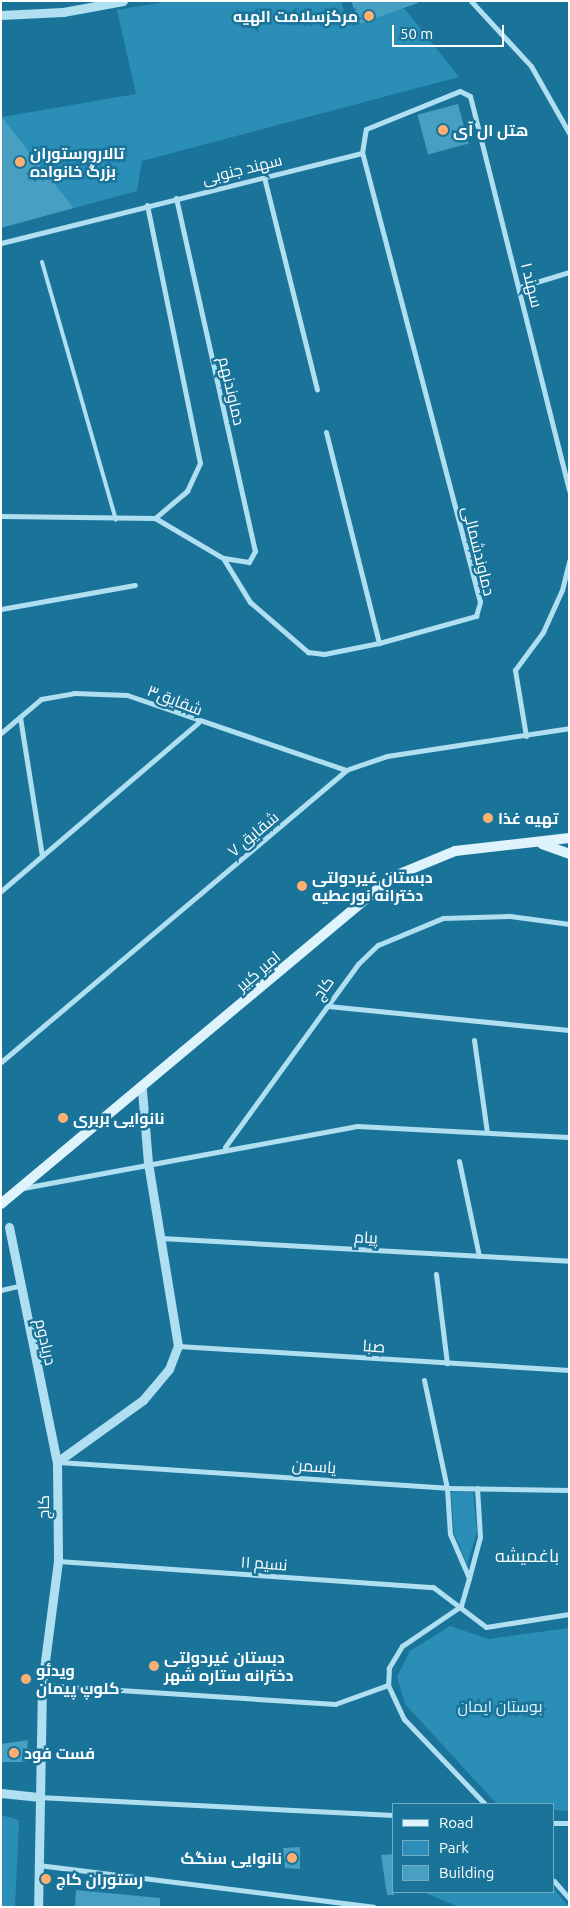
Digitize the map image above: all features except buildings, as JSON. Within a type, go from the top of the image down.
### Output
[{"type":"main road","points":[[541,843],[569,838]]},
{"type":"main road","name":"امیر کبیر","points":[[1,1204],[142,1090],[392,877],[455,852],[541,843],[569,854]]},
{"type":"street","points":[[1,15],[63,12],[123,1]]},
{"type":"street","points":[[471,1],[531,66],[569,133]]},
{"type":"street","name":"سهند ۱","points":[[362,153],[366,129],[465,91],[520,287],[569,489]]},
{"type":"street","name":"سهند جنوبی","points":[[1,243],[147,205],[362,153]]},
{"type":"street","name":"دماوندشمالی","points":[[155,518],[223,558],[250,602],[308,652],[324,654],[379,644],[471,619],[481,606],[362,153]]},
{"type":"street","points":[[264,177],[317,390]]},
{"type":"street","name":"دماوندنهم","points":[[176,198],[255,551],[249,562],[223,558]]},
{"type":"street","points":[[1,516],[116,520],[155,518],[188,491],[200,463],[147,205]]},
{"type":"street","points":[[520,287],[569,272]]},
{"type":"street","points":[[326,432],[379,644]]},
{"type":"street","points":[[526,736],[515,670],[542,632],[562,590],[569,561]]},
{"type":"street","points":[[1,609],[135,584]]},
{"type":"street","name":"شقایق۳","points":[[1,733],[41,699],[74,693],[127,695],[198,723],[346,770]]},
{"type":"street","points":[[20,717],[42,856]]},
{"type":"street","points":[[1,891],[198,723]]},
{"type":"street","name":"شقایق ۷","points":[[1,1062],[346,770],[387,756],[569,728]]},
{"type":"street","name":"کاج","points":[[225,1147],[328,1006],[378,944],[444,918],[510,916],[569,924]]},
{"type":"street","points":[[328,1006],[569,1030]]},
{"type":"street","points":[[474,1040],[487,1132]]},
{"type":"street","points":[[57,1462],[143,1400],[169,1369],[178,1346],[148,1163],[142,1090]]},
{"type":"street","points":[[21,1189],[225,1147],[357,1126],[569,1137]]},
{"type":"street","points":[[458,1161],[479,1256]]},
{"type":"street","name":"دریادوم","points":[[9,1227],[18,1286],[57,1462]]},
{"type":"street","name":"پیام","points":[[161,1238],[569,1261]]},
{"type":"street","points":[[436,1274],[447,1363]]},
{"type":"street","points":[[1,1290],[18,1286]]},
{"type":"street","name":"صبا","points":[[178,1346],[569,1370]]},
{"type":"street","points":[[424,1380],[447,1488],[450,1534],[469,1578]]},
{"type":"street","name":"کاج","points":[[38,1907],[38,1797],[42,1685],[58,1561],[57,1462]]},
{"type":"street","name":"یاسمن","points":[[57,1462],[447,1488],[569,1490]]},
{"type":"street","points":[[477,1488],[480,1536],[461,1606],[402,1646],[389,1668],[388,1685],[404,1719],[484,1803]]},
{"type":"street","name":"نسیم ۱۱","points":[[58,1561],[433,1587],[461,1606],[486,1627],[569,1614]]},
{"type":"street","points":[[42,1685],[335,1704],[388,1685]]},
{"type":"street","points":[[1,1793],[38,1797],[392,1815]]},
{"type":"street","points":[[555,1822],[569,1823]]},
{"type":"street","points":[[38,1865],[373,1907]]},
{"type":"street","points":[[555,1882],[569,1898]]},
{"type":"lane","points":[[42,262],[116,520]]},
{"type":"green space","points":[[170,1],[341,1],[348,25],[404,8],[459,77],[142,161],[137,191],[74,208],[2,117],[136,94],[117,10]]},
{"type":"green space","points":[[451,1492],[473,1492],[477,1532],[467,1565],[454,1533]]},
{"type":"green space","name":"بوستان ایمان","points":[[450,1626],[488,1639],[569,1628],[569,1811],[555,1810],[555,1803],[496,1803],[405,1704],[397,1677],[410,1651]]},
{"type":"green space","points":[[1,1815],[19,1820],[15,1907],[1,1907]]},
{"type":"green space","points":[[555,1890],[569,1907],[459,1907],[425,1893],[555,1893]]},
{"type":"place","name":"مرکزسلامت الهیه","points":[[369,16]]},
{"type":"place","name":"هتل ال آی","points":[[443,130]]},
{"type":"place","name":"تالارورستوران بزرگ خانواده","points":[[20,162]]},
{"type":"place","name":"تهیه غذا","points":[[488,818]]},
{"type":"place","name":"دبستان غیردولتی دخترانه نورعطیه","points":[[302,886]]},
{"type":"place","name":"نانوایی بربری","points":[[63,1118]]},
{"type":"place","name":"دبستان غیردولتی دخترانه ستاره شهر","points":[[154,1666]]},
{"type":"place","name":"ویدئو کلوپ پیمان","points":[[26,1679]]},
{"type":"place","name":"فست فود","points":[[14,1753]]},
{"type":"place","name":"نانوایی سنگک","points":[[292,1858]]},
{"type":"place","name":"رستوران کاج","points":[[46,1879]]},
{"type":"district","name":"باغمیشه","points":[[527,1555]]}]
